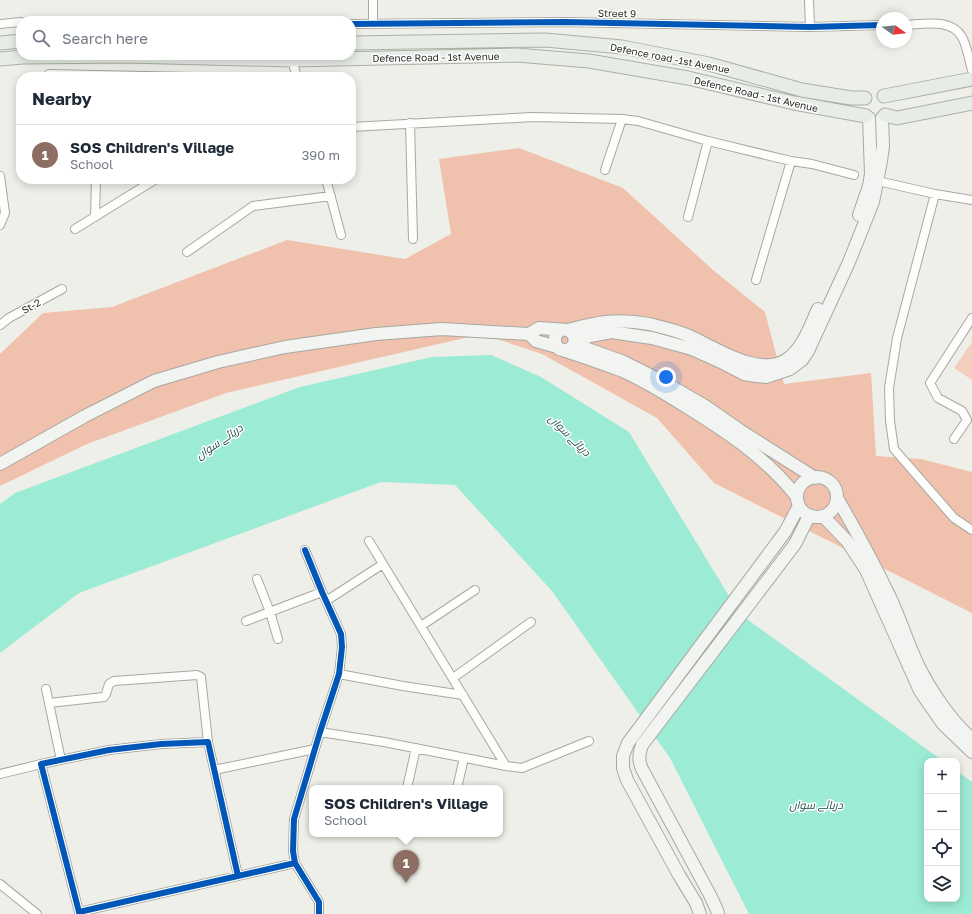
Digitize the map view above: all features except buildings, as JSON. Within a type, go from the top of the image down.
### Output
[{"type":"main road","name":"Defence road -1st Avenue","points":[[356,43],[545,40],[622,47],[709,64],[802,90],[851,98],[866,98],[874,93],[884,96],[972,79]]},
{"type":"main road","points":[[0,44],[16,42]]},
{"type":"main road","name":"Defence Road - 1st Avenue","points":[[356,59],[517,55],[589,61],[688,78],[794,104],[875,117],[897,118],[972,103]]},
{"type":"main road","name":"Defence Road - 1st Avenue","points":[[0,59],[16,58]]},
{"type":"main road","points":[[875,117],[889,108],[884,96]]},
{"type":"main road","points":[[560,349],[567,350],[574,342],[590,336],[611,332],[652,338],[692,349],[744,374],[766,376],[790,369],[802,360],[808,351],[849,262],[873,202],[883,146],[875,117],[862,108],[866,98]]},
{"type":"main road","points":[[560,349],[554,339],[557,332],[590,324],[616,320],[650,324],[685,334],[735,358],[747,362],[772,364],[785,361],[797,351],[812,322],[844,252],[863,205],[871,174],[875,117]]},
{"type":"main road","points":[[0,464],[85,416],[154,381],[218,362],[285,347],[376,334],[442,329],[529,334],[539,328],[564,330],[572,332],[574,342]]},
{"type":"main road","points":[[529,334],[536,341],[620,370],[639,379],[718,426],[762,459],[776,472],[805,514],[809,516],[823,516],[831,511],[837,498]]},
{"type":"main road","points":[[574,342],[624,362],[662,381],[705,406],[741,431],[815,478]]},
{"type":"main road","points":[[700,914],[696,903],[627,780],[623,768],[623,756],[628,743],[786,532],[798,502],[799,488],[802,484],[810,479],[820,478],[828,481],[834,488],[837,498],[890,596],[918,666],[936,696],[962,731],[972,739]]},
{"type":"main road","points":[[718,914],[710,895],[639,763],[639,755],[642,745],[795,544],[809,516]]},
{"type":"main road","points":[[823,516],[847,541],[866,570],[920,691],[943,724],[972,752]]},
{"type":"street","points":[[373,0],[373,24]]},
{"type":"street","points":[[810,0],[810,27]]},
{"type":"street","points":[[0,24],[16,22]]},
{"type":"street","name":"Street 9","points":[[356,24],[564,22],[810,27],[876,25]]},
{"type":"street","points":[[912,24],[942,24],[957,31],[962,37],[972,70]]},
{"type":"street","points":[[292,60],[296,72]]},
{"type":"street","points":[[356,126],[533,117],[622,119],[638,121],[791,162],[812,164],[854,175]]},
{"type":"street","points":[[605,170],[622,119]]},
{"type":"street","points":[[410,123],[413,239]]},
{"type":"street","points":[[688,217],[708,141]]},
{"type":"street","points":[[756,280],[791,162]]},
{"type":"street","points":[[0,176],[5,213],[0,225]]},
{"type":"street","points":[[878,180],[935,194],[972,200]]},
{"type":"street","points":[[96,184],[96,217]]},
{"type":"street","points":[[75,228],[96,217],[148,184]]},
{"type":"street","points":[[327,184],[341,235]]},
{"type":"street","points":[[935,194],[897,338],[889,388],[890,421],[894,449],[954,518],[972,530]]},
{"type":"street","points":[[187,252],[253,206],[331,196]]},
{"type":"street","name":"St-2","points":[[0,325],[9,318],[62,289]]},
{"type":"street","points":[[954,439],[967,420],[962,411],[938,398],[930,383],[972,318]]},
{"type":"street","points":[[369,541],[506,766]]},
{"type":"street","points":[[305,550],[340,634],[342,647],[339,674],[294,819],[293,851],[295,863],[319,902],[318,914]]},
{"type":"street","points":[[326,601],[383,564]]},
{"type":"street","points":[[257,579],[270,612],[278,639]]},
{"type":"street","points":[[421,626],[475,590]]},
{"type":"street","points":[[246,621],[322,592]]},
{"type":"street","points":[[452,678],[531,622]]},
{"type":"street","points":[[339,674],[463,695]]},
{"type":"street","points":[[49,703],[104,697],[109,684],[114,681],[197,675],[201,677],[208,742],[238,876]]},
{"type":"street","points":[[46,689],[61,760]]},
{"type":"street","points":[[320,732],[522,768],[589,741]]},
{"type":"street","points":[[0,774],[109,750],[161,744],[208,742]]},
{"type":"street","points":[[408,785],[416,748]]},
{"type":"street","points":[[214,770],[315,749]]},
{"type":"street","points":[[458,785],[464,758]]},
{"type":"street","points":[[41,764],[79,912],[295,863]]},
{"type":"street","points":[[0,884],[37,914]]},
{"type":"shaded area","points":[[519,148],[623,188],[713,270],[765,312],[784,384],[871,373],[876,456],[921,459],[972,472],[972,613],[714,483],[657,418],[542,354],[482,334],[226,393],[87,444],[0,486],[0,354],[43,313],[112,307],[287,240],[405,259],[451,234],[439,159]]},
{"type":"shaded area","points":[[972,342],[972,380],[954,368]]},
{"type":"water","name":"دریائے سواں","points":[[491,355],[541,377],[629,432],[740,614],[939,758],[924,758],[924,902],[960,902],[960,773],[972,782],[972,914],[749,914],[670,758],[552,591],[455,485],[381,482],[79,593],[0,653],[0,504],[15,493],[300,387],[432,357]]},
{"type":"cycle path","points":[[356,24],[564,22],[810,27],[876,25]]},
{"type":"cycle path","points":[[305,550],[341,634],[342,647],[339,674],[294,819],[293,851],[295,863],[319,902],[319,914]]},
{"type":"cycle path","points":[[238,876],[208,742],[161,744],[109,750],[41,764],[79,912],[295,863]]},
{"type":"place","name":"SOS Children's Village","points":[[406,883]]}]
